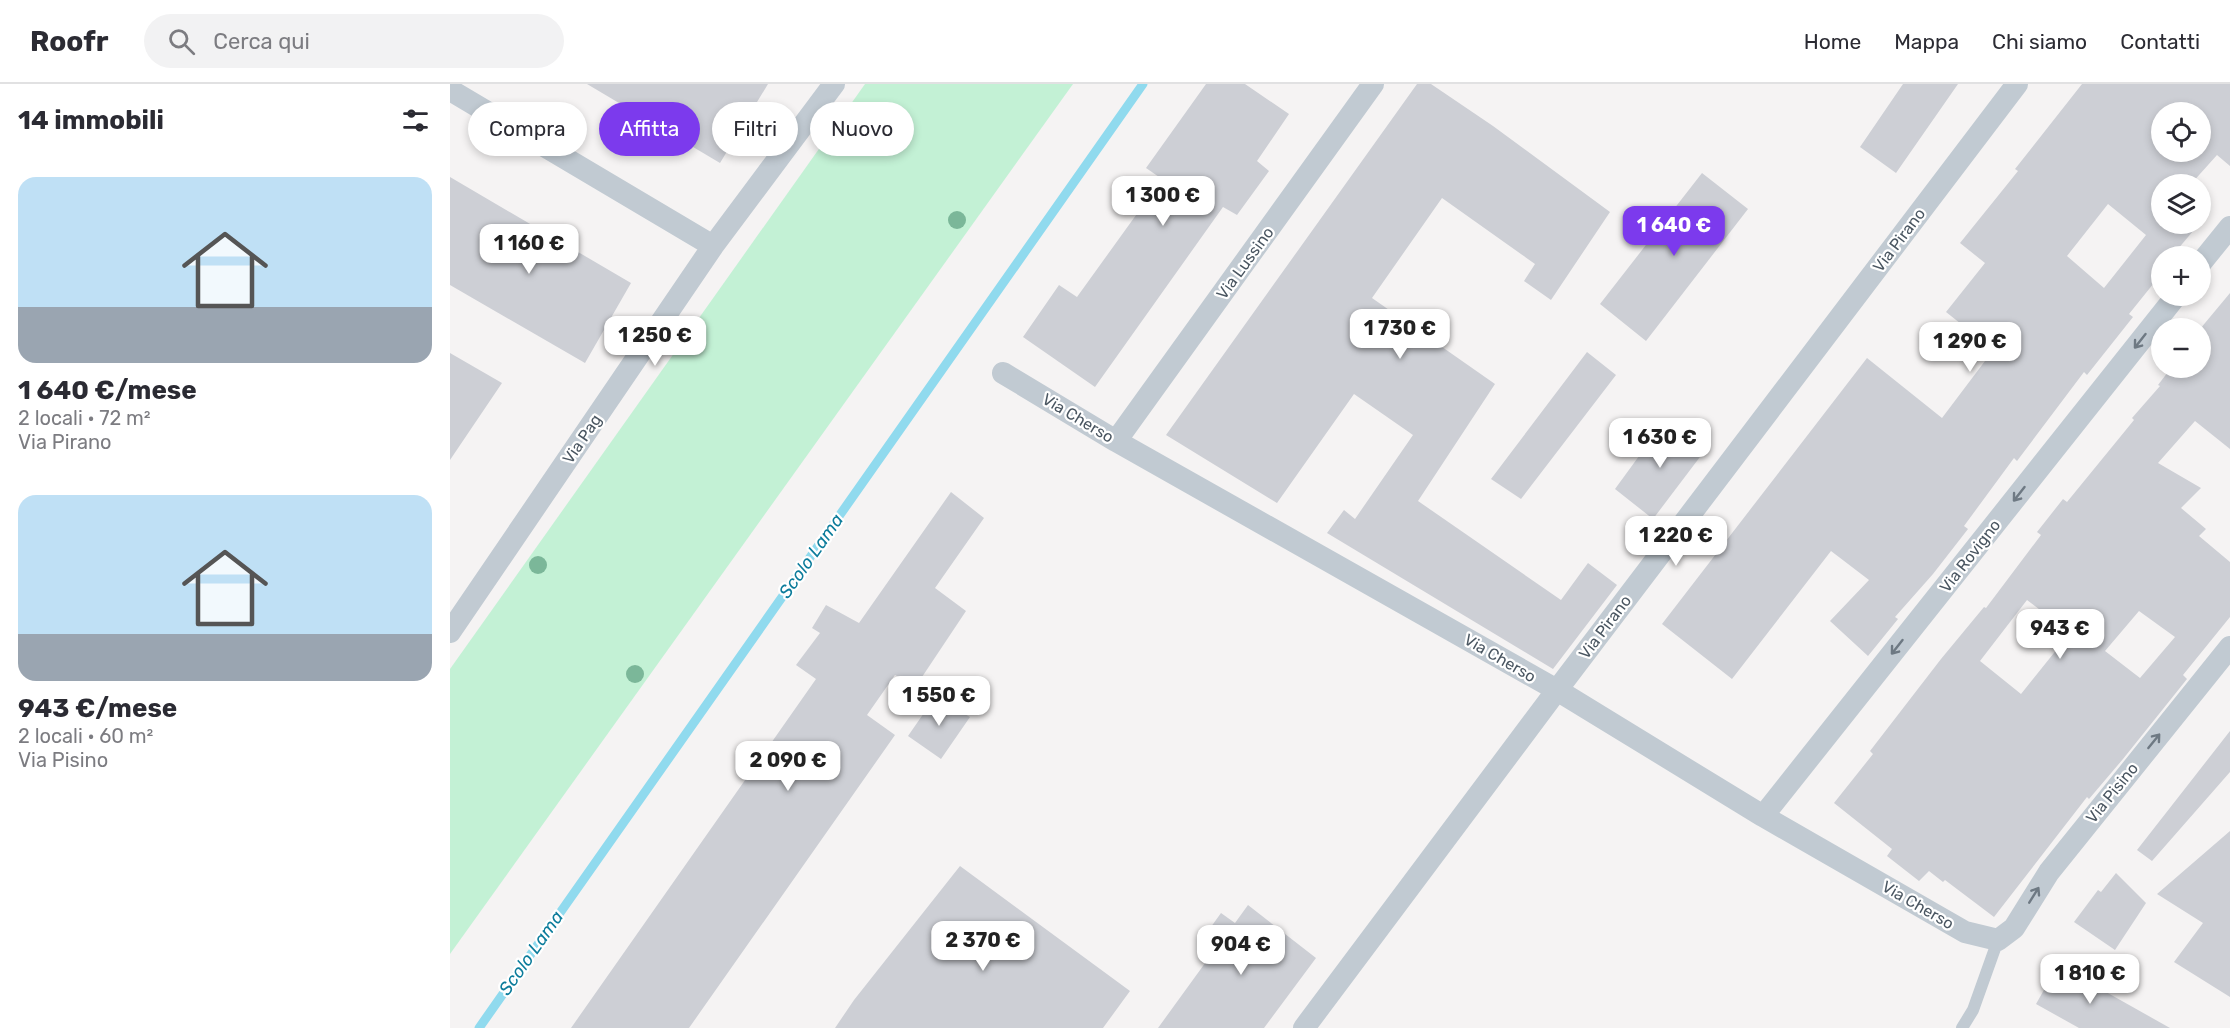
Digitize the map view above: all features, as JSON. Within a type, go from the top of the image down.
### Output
[{"type":"street","name":"Via Pag","points":[[450,632],[713,246],[834,84]]},
{"type":"street","name":"Via Lussino","points":[[1116,441],[1373,84]]},
{"type":"street","name":"Via Pirano","points":[[1304,1028],[1557,690],[2017,84]]},
{"type":"street","points":[[450,90],[713,246]]},
{"type":"street","points":[[2211,250],[2230,227]]},
{"type":"street","name":"Via Rovigno","points":[[1764,816],[2168,306]]},
{"type":"street","name":"Via Cherso","points":[[1003,373],[1116,441],[1557,690],[1764,816],[1965,932],[1998,940]]},
{"type":"street","name":"Via Pisino","points":[[1998,940],[2014,928],[2049,872],[2230,647]]},
{"type":"lane","points":[[1962,1028],[1973,1010],[1998,940]]},
{"type":"green space","points":[[865,84],[1073,84],[450,954],[450,669],[814,156],[914,156],[914,102],[852,102]]},
{"type":"building","points":[[587,84],[768,84],[757,102],[712,102],[712,156],[724,156],[720,163],[700,151],[700,102],[617,102]]},
{"type":"building","points":[[1206,84],[1245,84],[1289,114],[1257,161],[1269,171],[1237,215],[1223,207],[1095,387],[1023,337],[1059,285],[1077,297],[1162,179],[1146,168]]},
{"type":"building","points":[[1417,84],[1431,84],[1493,126],[1610,212],[1551,300],[1524,281],[1535,264],[1442,198],[1372,298],[1495,384],[1418,501],[1561,600],[1588,563],[1617,585],[1553,669],[1327,533],[1344,510],[1355,519],[1413,435],[1354,394],[1277,503],[1166,435]]},
{"type":"building","points":[[1903,84],[1958,84],[1896,173],[1860,147]]},
{"type":"building","points":[[2082,84],[2230,84],[2230,166],[2217,155],[2211,162],[2211,102],[2151,102],[2151,162],[2211,162],[2200,174],[2151,174],[2151,234],[2191,234],[2180,246],[2151,246],[2151,287],[2129,314],[2133,317],[2087,375],[2084,372],[2017,461],[2014,458],[1964,526],[1968,529],[1895,617],[1898,619],[1868,656],[1830,621],[1869,580],[1831,551],[1732,679],[1662,624],[1867,358],[1942,418],[1985,361],[1981,358],[1990,347],[1946,312],[1985,263],[1960,243],[2018,171],[2015,169]],"holes":[[[2108,204],[2146,235],[2104,288],[2067,256]]]},
{"type":"building","points":[[1702,173],[1748,209],[1646,341],[1600,304]]},
{"type":"building","points":[[450,177],[631,283],[585,363],[450,285]]},
{"type":"building","points":[[2230,293],[2230,449],[2195,421],[2158,463],[2201,488],[2181,508],[2206,529],[2199,536],[2230,562],[2230,617],[2183,675],[2187,679],[2123,759],[2089,799],[2087,797],[1994,917],[1945,880],[1943,882],[1929,871],[1919,881],[1887,856],[1892,849],[1834,803],[1873,754],[1870,751],[1941,659],[1984,607],[1986,608],[2041,535],[2037,532],[2063,499],[2067,502],[2134,420],[2132,418],[2160,386],[2158,385],[2163,378],[2211,378],[2211,318],[2209,318]],"holes":[[[2027,600],[2070,633],[2021,694],[1980,661]],[[2139,611],[2175,637],[2140,678],[2105,651]]]},
{"type":"building","points":[[1587,352],[1616,375],[1521,499],[1491,479]]},
{"type":"building","points":[[450,353],[502,383],[450,460]]},
{"type":"building","points":[[1666,419],[1706,449],[1653,519],[1615,489]]},
{"type":"building","points":[[951,492],[984,518],[935,588],[966,611],[916,686],[895,675],[867,715],[895,735],[689,1028],[571,1028],[816,679],[796,665],[820,633],[812,628],[826,605],[859,623]]},
{"type":"building","points":[[935,697],[970,717],[941,759],[908,736]]},
{"type":"building","points":[[2230,731],[2230,772],[2152,861],[2137,850]]},
{"type":"building","points":[[2230,831],[2230,997],[2174,962],[2203,923],[2157,894]]},
{"type":"building","points":[[960,866],[1130,991],[1103,1028],[835,1028],[854,1000]]},
{"type":"building","points":[[2116,873],[2146,903],[2115,950],[2074,922],[2098,890],[2101,892]]},
{"type":"building","points":[[1248,905],[1316,958],[1264,1028],[1158,1028],[1216,948],[1203,938],[1221,913],[1235,923]]},
{"type":"building","points":[[2058,965],[2170,1028],[2079,1028],[2036,1004]]},
{"type":"waterway","name":"Scolo Lama","points":[[479,1028],[1143,84]]}]
